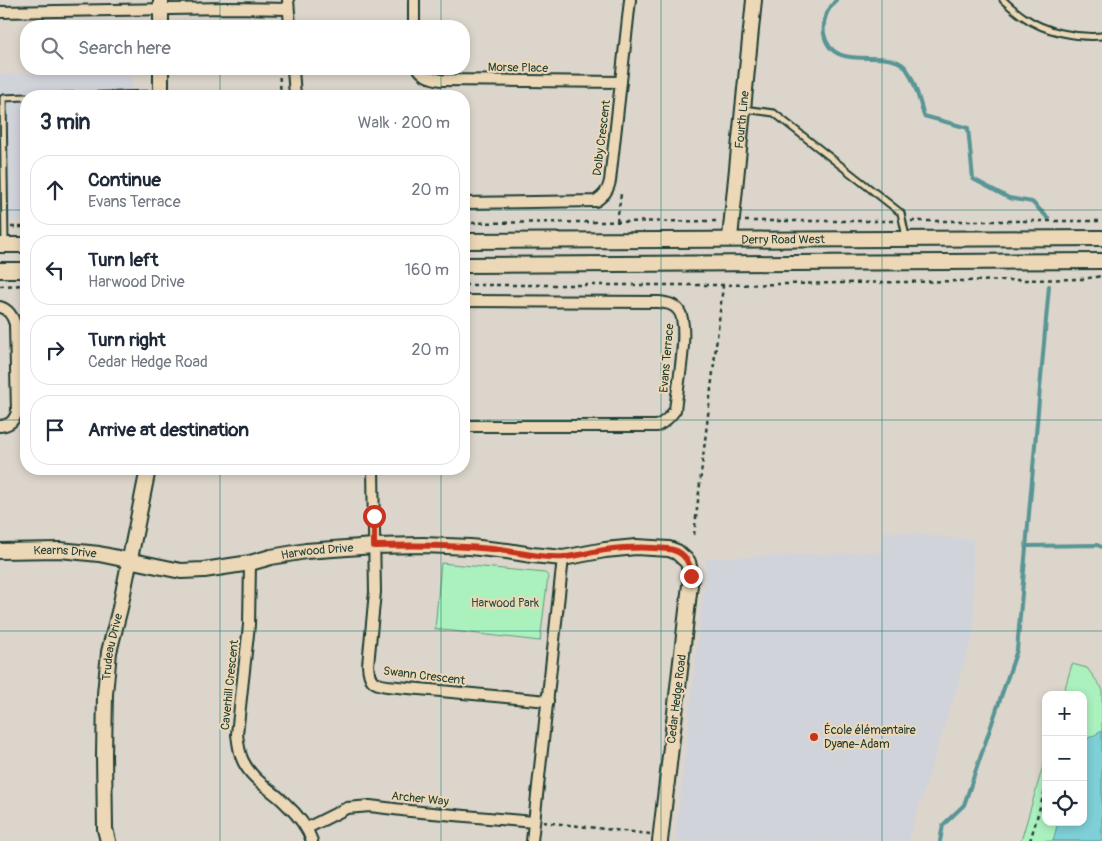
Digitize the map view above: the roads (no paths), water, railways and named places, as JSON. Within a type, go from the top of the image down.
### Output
[{"type":"main road","name":"Fourth Line","points":[[730,238],[754,0]]},
{"type":"main road","points":[[161,5],[161,20]]},
{"type":"main road","points":[[161,75],[161,90]]},
{"type":"main road","name":"Derry Road West","points":[[470,241],[730,238],[1102,238]]},
{"type":"main road","points":[[3,245],[20,245]]},
{"type":"main road","name":"Derry Road West","points":[[470,265],[1102,261]]},
{"type":"main road","points":[[0,270],[20,270]]},
{"type":"main road","name":"Trudeau Drive","points":[[105,837],[104,755],[107,677],[110,652],[147,475]]},
{"type":"main road","name":"Harwood Drive","points":[[129,561],[181,570],[204,570],[250,563],[306,551],[374,546],[423,545],[470,547],[563,558],[605,550],[636,547],[673,550],[685,558]]},
{"type":"main road","name":"Kearns Drive","points":[[0,550],[60,550],[99,554],[129,561]]},
{"type":"main road","name":"Cedar Hedge Road","points":[[661,838],[691,576],[690,566],[685,558]]},
{"type":"street","points":[[414,0],[414,20]]},
{"type":"street","name":"Dolby Crescent","points":[[470,203],[596,201],[604,195],[609,186],[630,0]]},
{"type":"street","points":[[0,12],[161,5],[227,8],[288,5],[289,20]]},
{"type":"street","points":[[293,75],[295,90]]},
{"type":"street","name":"Morse Place","points":[[425,75],[441,80],[621,82]]},
{"type":"street","name":"Evans Terrace","points":[[470,301],[659,302],[674,306],[680,311],[685,328],[675,410],[669,418],[657,426],[470,426]]},
{"type":"street","points":[[0,307],[10,313],[14,318],[15,324],[17,412],[11,423],[7,426],[0,426]]},
{"type":"street","points":[[373,475],[374,546]]},
{"type":"street","name":"Swann Crescent","points":[[374,546],[375,592],[368,665],[368,674],[372,680],[387,686],[548,701]]},
{"type":"street","points":[[532,841],[563,558]]},
{"type":"street","name":"Caverhill Crescent","points":[[250,563],[249,625],[237,734],[239,747],[243,762],[251,774],[285,803],[308,828],[312,841]]},
{"type":"street","name":"Archer Way","points":[[308,828],[348,808],[370,806],[534,822]]},
{"type":"lane","points":[[1003,0],[1024,18],[1054,32],[1102,36]]},
{"type":"lane","points":[[3,245],[3,98],[20,97]]},
{"type":"lane","points":[[742,109],[774,113],[901,213],[906,238]]},
{"type":"water","points":[[1102,731],[1102,841],[1053,841],[1057,826],[1087,826],[1087,739]]},
{"type":"waterway","points":[[836,0],[828,11],[824,24],[824,34],[829,46],[837,53],[848,57],[885,59],[895,61],[904,66],[914,83],[924,116],[968,128],[973,179],[1009,198],[1032,202],[1048,218]]},
{"type":"waterway","points":[[940,841],[943,825],[964,805],[1017,650],[1049,286]]},
{"type":"waterway","points":[[1027,546],[1097,545],[1102,547]]},
{"type":"place","name":"École élémentaire Dyane-Adam","points":[[814,737]]},
{"type":"park label","name":"Harwood Park","points":[[505,603]]}]
